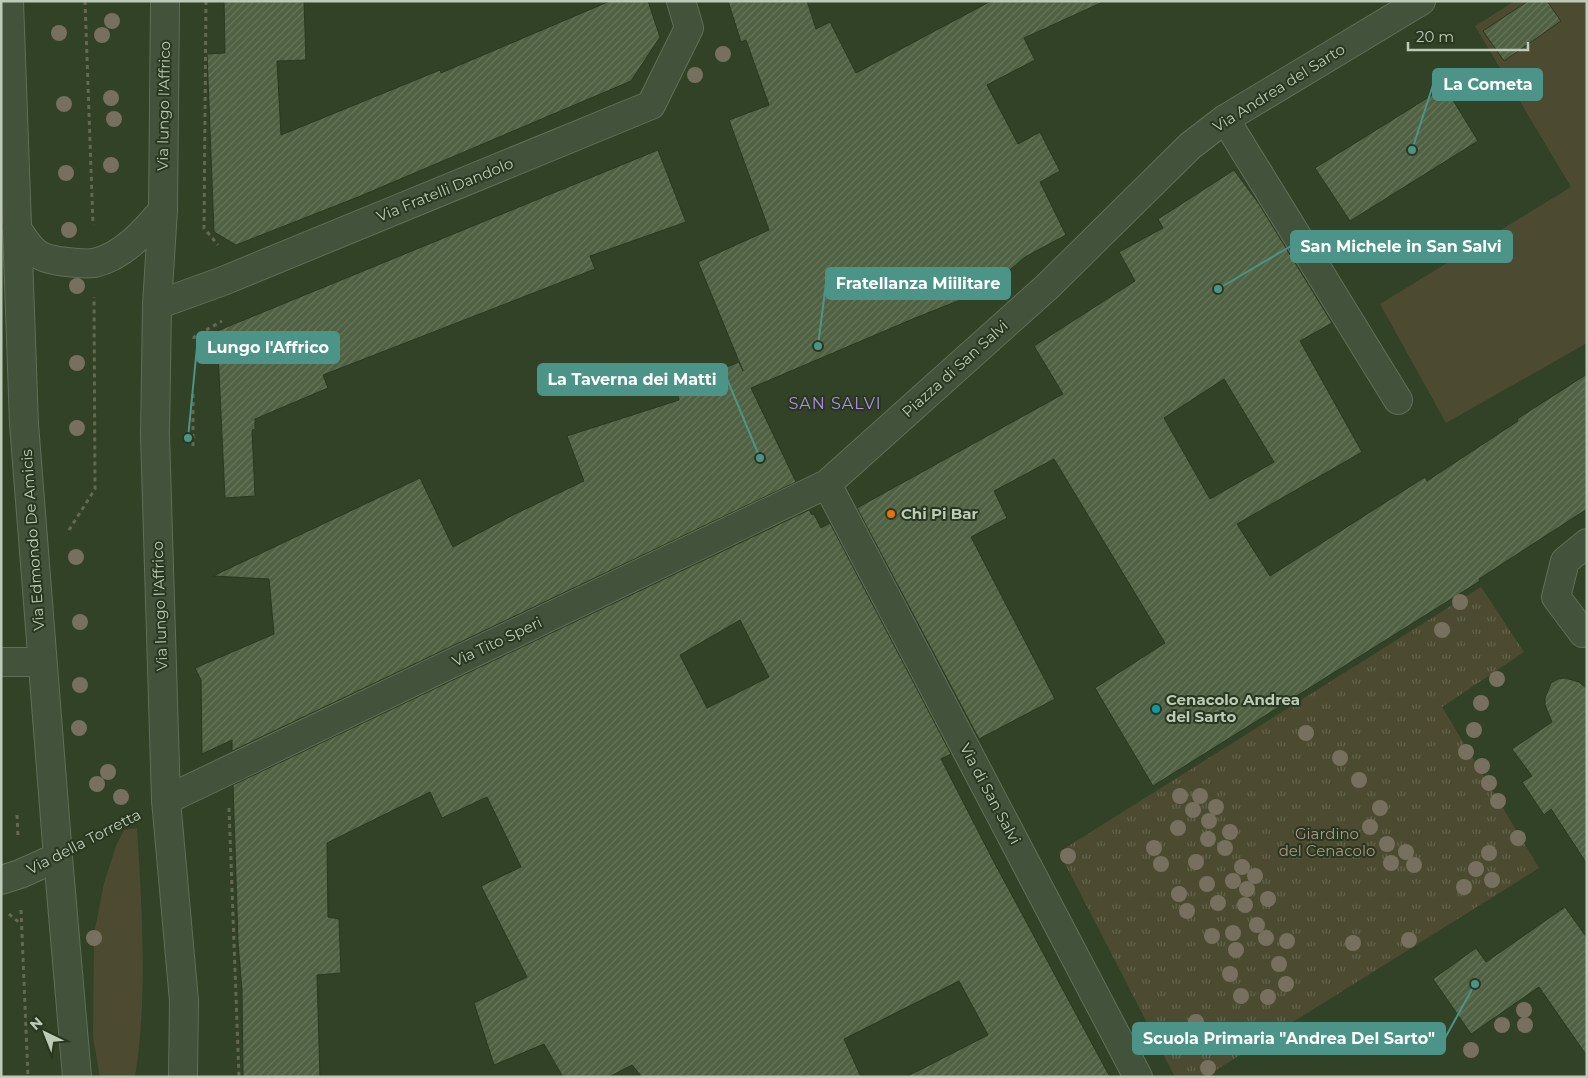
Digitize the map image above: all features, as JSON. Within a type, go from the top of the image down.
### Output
[{"type":"street","name":"Via Edmondo De Amicis","points":[[9,1],[5,38],[16,227],[24,424],[77,1077]]},
{"type":"street","name":"Via lungo l'Affrico","points":[[165,1],[163,210],[157,305],[155,435],[166,800],[184,1001],[183,1077]]},
{"type":"street","name":"Via Fratelli Dandolo","points":[[157,305],[223,281],[651,105],[689,28],[681,1]]},
{"type":"street","name":"Via Andrea del Sarto","points":[[1105,231],[1190,146],[1225,119],[1421,1]]},
{"type":"street","points":[[1225,119],[1398,400]]},
{"type":"street","points":[[16,227],[30,247],[44,258],[94,263],[132,242],[150,226],[163,210]]},
{"type":"street","name":"Piazza di San Salvi","points":[[827,484],[1048,286],[1105,231]]},
{"type":"street","name":"Via di San Salvi","points":[[827,484],[1138,1077]]},
{"type":"street","name":"Via Tito Speri","points":[[166,800],[827,484]]},
{"type":"street","points":[[1587,543],[1564,562],[1556,597],[1583,632],[1587,633]]},
{"type":"street","points":[[1,662],[42,662]]},
{"type":"street","name":"Via della Torretta","points":[[1,880],[20,874],[58,857]]},
{"type":"street","name":"Via lungo l'Affrico","points":[[166,1077],[184,1001]]},
{"type":"path","points":[[69,530],[95,488],[94,263],[85,1]]},
{"type":"path","points":[[206,1],[204,228],[220,248]]},
{"type":"path","name":"Via della Torretta","points":[[58,857],[166,800]]},
{"type":"path","points":[[229,806],[239,1077]]},
{"type":"path","points":[[22,925],[28,1077]]},
{"type":"green space","points":[[1515,1],[1587,1],[1587,343],[1446,423],[1380,304],[1571,187],[1475,26]]},
{"type":"green space","name":"Giardino del Cenacolo","points":[[1481,587],[1524,652],[1442,707],[1539,868],[1205,1077],[1175,1077],[1059,852]]},
{"type":"green space","points":[[137,828],[143,984],[142,1015],[135,1077],[100,1077],[93,1037],[94,934],[104,883],[116,846],[124,830]]},
{"type":"building","points":[[224,1],[304,1],[306,60],[277,61],[281,135],[440,70],[441,73],[610,1],[648,1],[660,37],[631,81],[358,197],[236,245],[214,232],[207,54],[225,53]]},
{"type":"building","points":[[728,1],[807,1],[816,29],[830,22],[856,73],[991,1],[1105,1],[1024,38],[1035,60],[987,85],[1018,144],[1040,132],[1060,171],[1040,182],[1066,235],[1025,257],[988,289],[751,388],[796,482],[232,751],[232,740],[202,754],[201,680],[195,668],[274,634],[269,579],[213,576],[420,478],[453,547],[513,515],[584,481],[567,436],[679,400],[675,388],[739,362],[743,371],[698,262],[769,230],[729,120],[769,105],[746,40],[741,42]]},
{"type":"building","points":[[1528,1],[1547,1],[1561,21],[1504,61],[1483,31]]},
{"type":"building","points":[[1445,87],[1478,141],[1350,221],[1315,168]]},
{"type":"building","points":[[658,150],[686,222],[590,256],[595,269],[323,375],[328,388],[255,419],[255,429],[252,430],[255,496],[225,498],[217,331]]},
{"type":"building","points":[[1234,170],[1259,204],[1332,323],[1300,341],[1362,452],[1237,524],[1270,576],[1425,477],[1427,481],[1518,421],[1517,419],[1587,374],[1587,509],[1479,579],[1480,581],[1153,786],[1095,688],[1165,643],[1054,459],[994,491],[1007,518],[971,537],[1055,699],[979,739],[857,508],[1063,394],[1034,346],[1135,281],[1119,252],[1163,228],[1158,219]],"holes":[[[1224,379],[1274,462],[1210,499],[1164,418]]]},
{"type":"building","points":[[809,510],[812,515],[814,514],[821,528],[830,523],[951,754],[941,759],[994,862],[1110,1077],[906,1077],[988,1035],[959,981],[844,1039],[861,1077],[642,1077],[632,1065],[609,1077],[563,1077],[544,1044],[494,1065],[474,1003],[527,977],[481,886],[521,867],[487,797],[442,818],[430,792],[327,843],[328,917],[339,919],[341,973],[317,975],[320,1077],[243,1077],[242,990],[238,943],[233,785]],"holes":[[[740,620],[769,677],[707,708],[680,655]]]},
{"type":"building","points":[[1565,678],[1579,682],[1587,689],[1587,864],[1551,809],[1544,815],[1522,782],[1532,776],[1512,749],[1552,722],[1545,705],[1545,698],[1551,683]]},
{"type":"building","points":[[1565,907],[1587,938],[1587,1056],[1539,987],[1471,1034],[1433,979],[1476,948],[1486,962]]},
{"type":"place","name":"La Cometa","points":[[1412,150]]},
{"type":"place","name":"San Michele in San Salvi","points":[[1218,289]]},
{"type":"place","name":"Fratellanza Miilitare","points":[[818,346]]},
{"type":"place","name":"Lungo l'Affrico","points":[[188,438]]},
{"type":"place","name":"La Taverna dei Matti","points":[[760,458]]},
{"type":"place","name":"Chi Pi Bar","points":[[891,514]]},
{"type":"place","name":"Cenacolo Andrea del Sarto","points":[[1156,709]]},
{"type":"place","name":"Scuola Primaria \"Andrea Del Sarto\"","points":[[1475,984]]},
{"type":"district","name":"SAN SALVI","points":[[835,403]]}]
